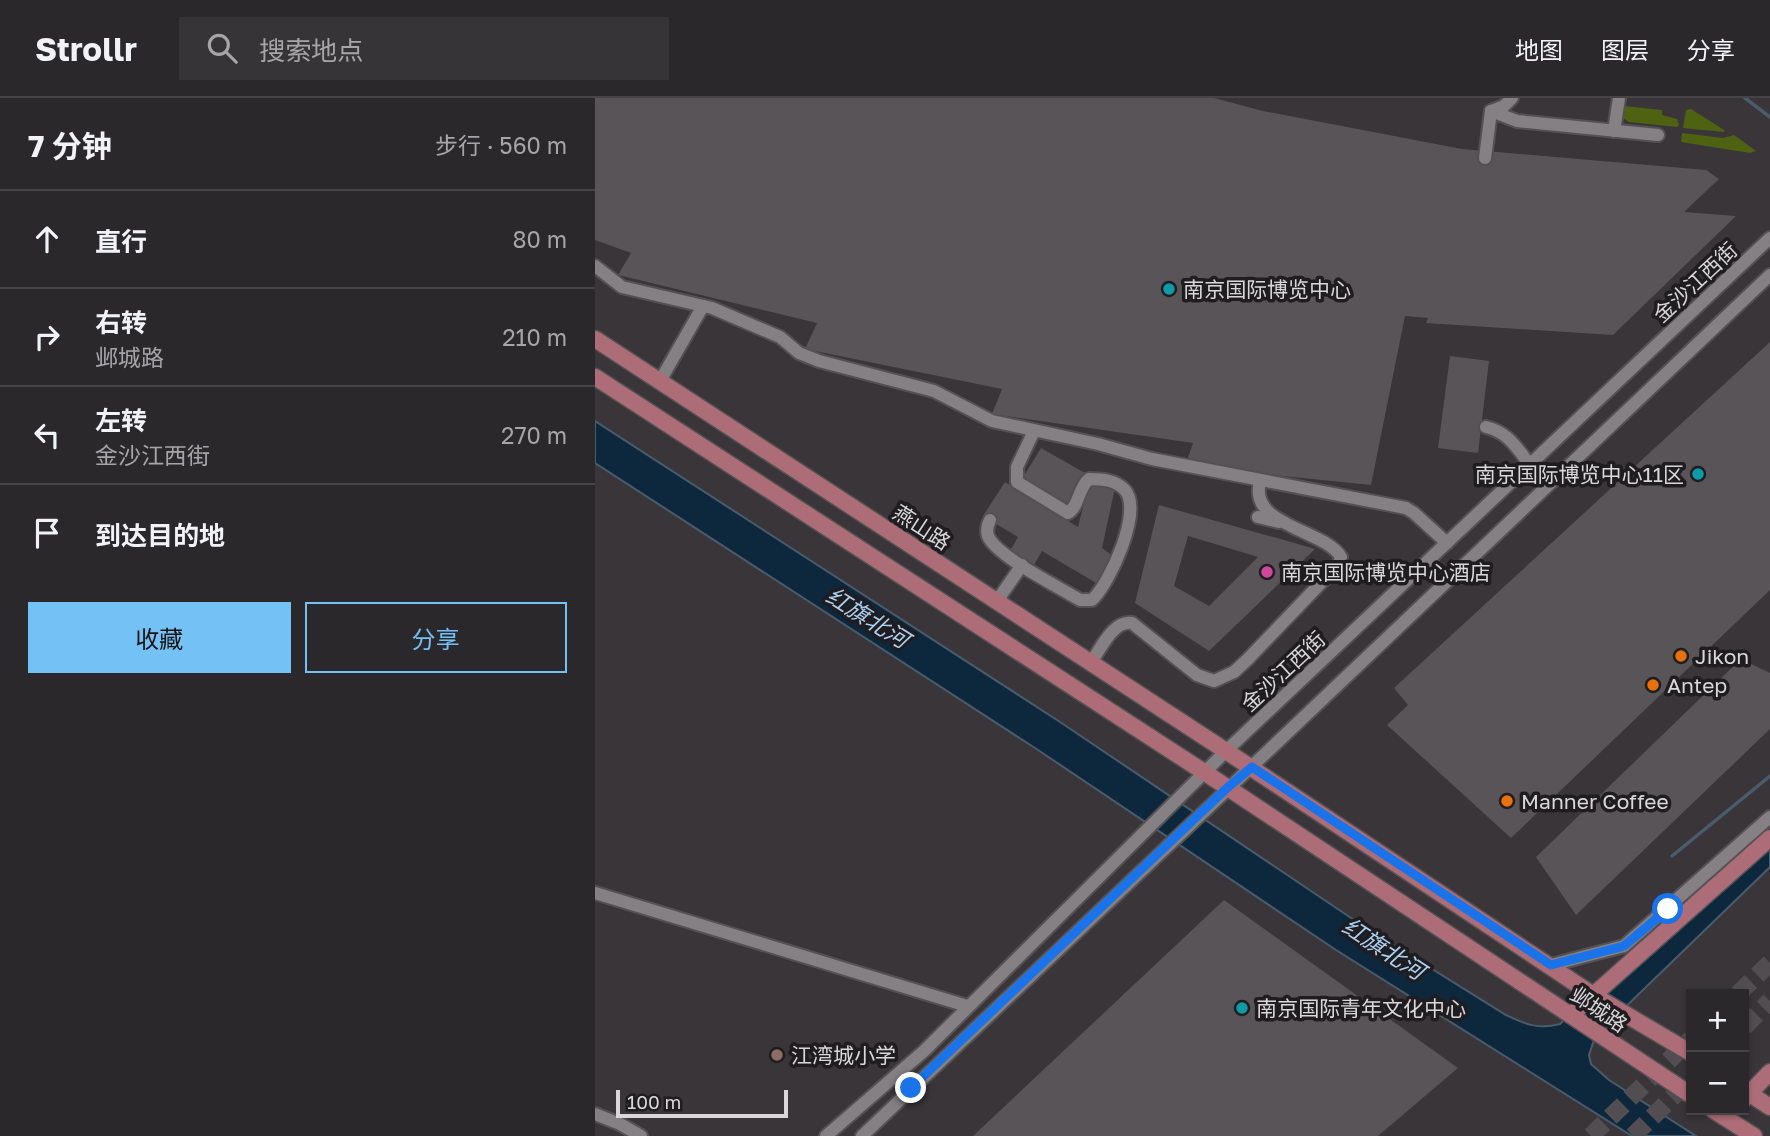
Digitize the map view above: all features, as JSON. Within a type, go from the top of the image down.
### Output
[{"type":"main road","name":"燕山路","points":[[595,339],[1226,751]]},
{"type":"main road","points":[[595,377],[1204,772]]},
{"type":"main road","name":"邺城路","points":[[1226,751],[1593,995],[1689,1052]]},
{"type":"main road","name":"邺城路","points":[[1204,772],[1686,1092]]},
{"type":"main road","points":[[1571,1016],[1770,838]]},
{"type":"main road","points":[[1749,1090],[1770,1072]]},
{"type":"main road","points":[[1749,1096],[1770,1107]]},
{"type":"main road","points":[[1728,1115],[1754,1136]]},
{"type":"street","points":[[1491,111],[1504,106],[1512,98]]},
{"type":"street","points":[[1614,131],[1619,98]]},
{"type":"street","points":[[1491,111],[1517,121],[1658,135]]},
{"type":"street","points":[[1485,158],[1491,111]]},
{"type":"street","name":"金沙江西街","points":[[826,1136],[924,1051],[1204,772],[1770,238]]},
{"type":"street","points":[[595,266],[622,287],[703,306],[780,337],[799,353],[819,361],[934,391],[992,421],[1260,482],[1406,508],[1447,542]]},
{"type":"street","points":[[862,1136],[1770,275]]},
{"type":"street","points":[[660,381],[703,306]]},
{"type":"street","points":[[1486,427],[1497,430],[1511,440],[1530,465]]},
{"type":"street","points":[[990,520],[987,533],[1003,554],[1080,600],[1092,600],[1107,582],[1119,554],[1131,503],[1126,492],[1118,484],[1104,479],[1089,479],[1078,495],[1073,510],[1068,513],[1017,482],[1017,467],[1034,431]]},
{"type":"street","points":[[1260,482],[1260,499],[1269,512],[1286,524]]},
{"type":"street","points":[[1091,663],[1116,628],[1126,622],[1139,629],[1197,676],[1214,681],[1234,672],[1339,564],[1341,557],[1336,549],[1326,542],[1286,524],[1258,517]]},
{"type":"street","points":[[997,601],[1022,565]]},
{"type":"street","points":[[1551,965],[1624,946],[1770,817]]},
{"type":"street","points":[[595,893],[967,1006]]},
{"type":"street","points":[[595,1114],[641,1136]]},
{"type":"street","points":[[620,1124],[628,1136]]},
{"type":"green space","points":[[1623,106],[1662,110],[1662,115],[1677,119],[1679,125],[1677,127],[1629,122],[1623,118]]},
{"type":"green space","points":[[1691,109],[1724,132],[1683,128],[1686,110]]},
{"type":"green space","points":[[1682,133],[1723,138],[1734,135],[1756,151],[1750,153],[1681,142]]},
{"type":"water","name":"红旗北河","points":[[595,421],[1060,722],[1360,924],[1506,1015],[1526,1023],[1538,1026],[1560,1024],[1770,819],[1770,867],[1613,1019],[1594,1040],[1589,1055],[1591,1064],[1609,1080],[1696,1136],[1632,1136],[1336,950],[1035,748],[595,463]]},
{"type":"building","name":"南京国际博览中心","points":[[595,98],[1214,98],[1263,111],[1462,149],[1706,170],[1719,179],[1684,212],[1736,216],[1613,335],[1426,323],[1428,318],[1405,316],[1371,485],[1185,466],[1193,443],[992,414],[1002,389],[805,349],[817,323],[618,275],[631,253],[595,240]]},
{"type":"building","name":"南京国际博览中心11区","points":[[1770,342],[1770,590],[1511,838],[1387,725],[1408,705],[1394,688]]},
{"type":"building","points":[[1450,356],[1489,361],[1478,453],[1438,448]]},
{"type":"building","points":[[1041,448],[1085,473],[1066,507],[1022,479]]},
{"type":"building","points":[[1005,482],[1078,527],[1089,483],[1115,488],[1102,548],[1114,557],[1096,583],[1042,551],[1034,565],[1010,551],[1018,537],[983,516]]},
{"type":"building","name":"南京国际博览中心酒店","points":[[1159,505],[1315,549],[1209,651],[1135,603]],"holes":[[[1188,536],[1258,557],[1209,606],[1174,586]]]},
{"type":"building","points":[[1741,659],[1770,673],[1770,729],[1576,915],[1536,857]]},
{"type":"building","name":"南京国际青年文化中心","points":[[1224,900],[1458,1068],[1378,1136],[973,1136]]},
{"type":"waterway","points":[[1745,98],[1770,117]]},
{"type":"waterway","points":[[1672,856],[1770,776]]},
{"type":"tunnel","points":[[1743,989],[1770,963]]},
{"type":"tunnel","points":[[1749,1022],[1770,1001]]},
{"type":"tunnel","points":[[1591,1136],[1686,1044]]},
{"type":"tunnel","points":[[1633,1136],[1686,1084]]},
{"type":"place","name":"南京国际博览中心","points":[[1169,289]]},
{"type":"place","name":"南京国际博览中心11区","points":[[1698,474]]},
{"type":"place","name":"南京国际博览中心酒店","points":[[1267,572]]},
{"type":"place","name":"Jikon","points":[[1681,656]]},
{"type":"place","name":"Antep","points":[[1653,685]]},
{"type":"place","name":"Manner Coffee","points":[[1507,801]]},
{"type":"place","name":"南京国际青年文化中心","points":[[1242,1008]]},
{"type":"place","name":"江湾城小学","points":[[777,1055]]},
{"type":"route","points":[[911,1088],[1252,767],[1551,965],[1624,946],[1668,909]]}]
